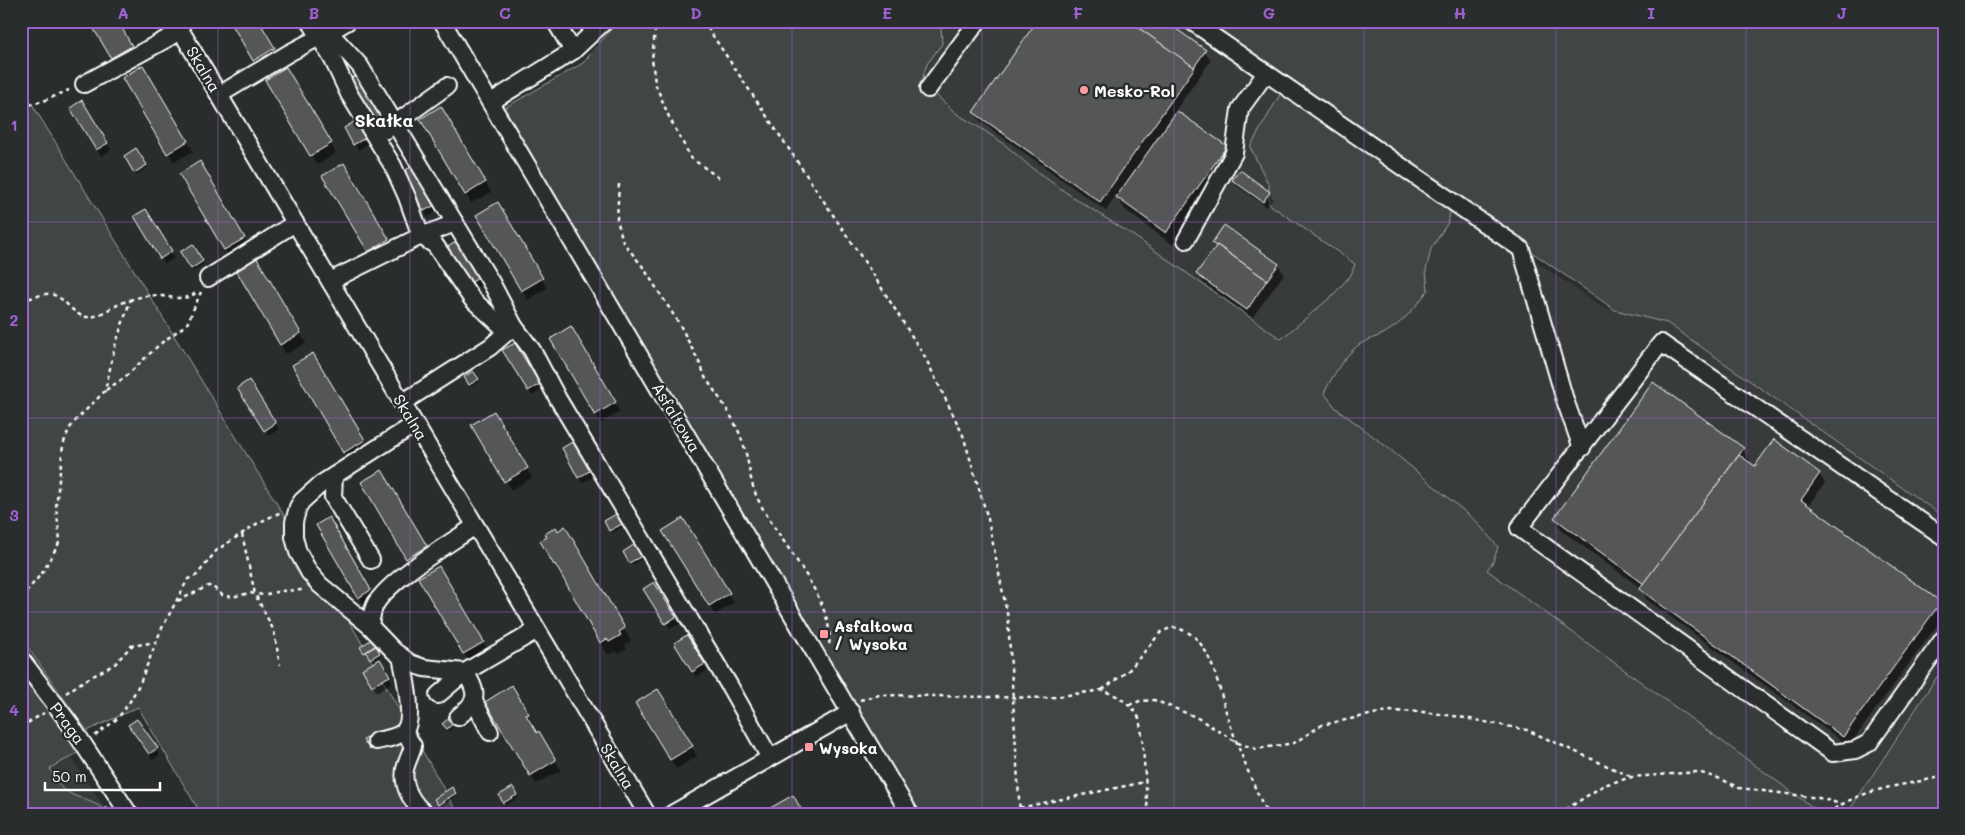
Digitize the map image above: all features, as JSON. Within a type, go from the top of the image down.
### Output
[{"type":"street","points":[[310,21],[360,66],[455,223],[511,328]]},
{"type":"street","points":[[219,96],[289,53],[321,30],[348,21]]},
{"type":"street","name":"Asfaltowa","points":[[442,21],[858,706],[910,814]]},
{"type":"street","points":[[555,21],[573,51]]},
{"type":"street","points":[[491,102],[573,51],[605,21]]},
{"type":"street","points":[[928,88],[978,21]]},
{"type":"street","points":[[1191,21],[1521,249],[1565,400],[1582,448]]},
{"type":"street","points":[[84,84],[178,26]]},
{"type":"street","name":"Skalna","points":[[178,26],[647,814]]},
{"type":"street","points":[[321,30],[349,94],[393,166],[407,197],[420,236],[435,245],[472,299],[511,328],[532,350],[558,399],[729,685],[770,758]]},
{"type":"street","points":[[1186,240],[1234,153],[1240,109],[1266,73]]},
{"type":"street","points":[[376,136],[447,86]]},
{"type":"street","points":[[205,284],[295,223]]},
{"type":"street","points":[[330,281],[420,236],[455,223]]},
{"type":"street","points":[[402,403],[490,347],[511,328]]},
{"type":"street","points":[[1944,537],[1662,343],[1518,528],[1833,753],[1855,750],[1869,743],[1944,638]]},
{"type":"street","points":[[415,424],[322,484],[302,501],[294,522],[294,537],[298,552],[309,572],[320,585],[370,626],[401,656],[410,663],[424,668],[466,672]]},
{"type":"street","points":[[334,476],[333,497],[371,560]]},
{"type":"street","points":[[370,626],[371,615],[376,604],[388,590],[438,551],[475,526]]},
{"type":"street","points":[[438,695],[466,672],[537,630]]},
{"type":"street","points":[[376,741],[397,736],[407,726],[407,686],[401,656]]},
{"type":"street","name":"Praga","points":[[21,658],[84,744],[129,814]]},
{"type":"street","points":[[407,686],[414,676],[424,668]]},
{"type":"street","points":[[466,672],[474,689],[474,701],[490,732]]},
{"type":"street","points":[[458,718],[474,701]]},
{"type":"street","points":[[672,814],[858,706]]},
{"type":"street","points":[[404,731],[413,746],[405,769],[407,789],[412,800],[426,814]]},
{"type":"path","points":[[656,21],[652,59],[655,83],[669,117],[691,158],[719,178]]},
{"type":"path","points":[[703,21],[874,276],[925,357],[963,436],[988,519],[1008,618],[1020,814]]},
{"type":"path","points":[[21,107],[46,100],[84,84]]},
{"type":"path","points":[[619,184],[617,219],[624,242],[643,267],[674,317],[705,377],[737,426],[756,495],[812,587],[827,618],[830,632],[828,646],[823,637]]},
{"type":"path","points":[[21,297],[29,300],[45,294],[54,294],[80,315],[88,317],[97,315],[123,302],[154,295],[186,299],[205,284]]},
{"type":"path","points":[[21,598],[42,573],[60,540],[56,507],[60,462],[66,437],[77,418],[105,390],[124,378],[160,344],[187,324],[205,284]]},
{"type":"path","points":[[105,390],[115,346],[130,301]]},
{"type":"path","points":[[84,744],[106,730],[118,718],[140,683],[157,642],[188,579],[197,575],[217,550],[258,523],[302,501]]},
{"type":"path","points":[[242,534],[255,594],[274,631],[280,665]]},
{"type":"path","points":[[176,602],[208,586],[212,586],[226,597],[306,590]]},
{"type":"path","points":[[856,692],[858,706],[879,695],[1048,698],[1102,690],[1129,670],[1161,632],[1173,627],[1190,632],[1201,643],[1209,658],[1250,776],[1267,814]]},
{"type":"path","points":[[21,727],[55,704],[61,696],[115,664],[131,646],[157,642]]},
{"type":"path","points":[[1102,690],[1119,697],[1130,705],[1139,718],[1148,814]]},
{"type":"path","points":[[1130,705],[1140,701],[1154,700],[1196,718],[1238,743],[1256,748],[1272,748],[1294,743],[1322,725],[1358,716],[1388,711],[1423,712],[1528,730],[1632,777]]},
{"type":"path","points":[[1559,814],[1604,784],[1632,777],[1698,772],[1721,779],[1740,788],[1819,798],[1841,804]]},
{"type":"path","points":[[1828,814],[1841,804],[1872,791],[1944,776]]},
{"type":"path","points":[[1005,814],[1019,808],[1146,782]]},
{"type":"shaded area","points":[[618,21],[935,21],[941,27],[942,44],[927,64],[923,76],[936,95],[957,114],[1004,144],[1032,168],[1071,196],[1134,236],[1281,339],[1332,296],[1351,275],[1355,264],[1269,204],[1269,185],[1250,147],[1282,91],[1198,21],[1944,21],[1944,517],[1667,323],[1615,310],[1454,198],[1447,224],[1431,249],[1426,271],[1428,290],[1413,309],[1396,325],[1355,348],[1341,363],[1324,393],[1336,408],[1387,447],[1475,520],[1498,547],[1493,562],[1487,570],[1822,814],[907,814],[494,114],[583,63]]},
{"type":"shaded area","points":[[876,21],[1187,21],[1602,307],[1666,323],[1944,518],[1944,665],[1846,814],[1823,814],[826,88]]},
{"type":"shaded area","points":[[21,86],[356,633],[458,814],[245,814],[242,809],[234,814],[201,814],[138,707],[87,731],[21,638]]},
{"type":"shaded area","points":[[1944,666],[1944,814],[1847,814]]},
{"type":"shaded area","points":[[21,668],[78,753],[50,768],[55,779],[68,792],[101,807],[109,814],[27,814],[21,803]]},
{"type":"shaded area","points":[[21,685],[72,759],[109,814],[21,814]]},
{"type":"building","points":[[89,21],[118,21],[132,46],[111,58]]},
{"type":"building","points":[[230,21],[259,21],[275,48],[253,61]]},
{"type":"building","name":"Mesko-Rol","points":[[1037,21],[1129,21],[1195,67],[1100,202],[973,112]]},
{"type":"building","points":[[1129,21],[1165,21],[1206,50],[1194,67]]},
{"type":"building","points":[[143,65],[188,141],[167,154],[122,78]]},
{"type":"building","points":[[286,67],[332,143],[310,156],[265,80]]},
{"type":"building","points":[[360,73],[386,118],[373,126],[347,81]]},
{"type":"building","points":[[82,100],[108,143],[96,150],[70,108]]},
{"type":"building","points":[[441,106],[486,182],[465,195],[420,119]]},
{"type":"building","points":[[1177,111],[1227,146],[1166,233],[1116,197]]},
{"type":"building","points":[[357,120],[367,137],[353,145],[344,128]]},
{"type":"building","points":[[136,148],[147,165],[134,173],[124,156]]},
{"type":"building","points":[[200,161],[245,238],[224,250],[179,174]]},
{"type":"building","points":[[344,163],[389,239],[368,252],[322,176]]},
{"type":"building","points":[[414,165],[437,204],[424,211],[401,173]]},
{"type":"building","points":[[1240,170],[1270,192],[1263,202],[1232,180]]},
{"type":"building","points":[[498,202],[543,278],[521,291],[476,215]]},
{"type":"building","points":[[146,209],[172,251],[160,259],[134,216]]},
{"type":"building","points":[[1224,225],[1279,264],[1267,280],[1212,243]]},
{"type":"building","points":[[459,240],[480,277],[467,285],[446,248]]},
{"type":"building","points":[[193,244],[203,261],[191,269],[180,252]]},
{"type":"building","points":[[1217,245],[1267,280],[1247,310],[1196,274]]},
{"type":"building","points":[[255,255],[301,333],[280,345],[234,267]]},
{"type":"building","points":[[571,326],[616,402],[595,415],[550,339]]},
{"type":"building","points":[[515,343],[540,384],[528,391],[502,350]]},
{"type":"building","points":[[313,353],[365,440],[343,453],[292,365]]},
{"type":"building","points":[[473,371],[479,379],[469,385],[464,377]]},
{"type":"building","points":[[249,380],[276,423],[264,431],[237,388]]},
{"type":"building","points":[[1653,382],[1744,448],[1644,584],[1554,518]]},
{"type":"building","points":[[494,411],[528,468],[504,482],[471,425]]},
{"type":"building","points":[[1774,439],[1820,473],[1801,500],[1941,602],[1843,737],[1639,589],[1739,455],[1755,466]]},
{"type":"building","points":[[574,441],[591,470],[578,478],[562,448]]},
{"type":"building","points":[[382,470],[427,546],[406,559],[361,482]]},
{"type":"building","points":[[618,513],[624,523],[609,531],[604,521]]},
{"type":"building","points":[[329,517],[371,590],[358,598],[316,525]]},
{"type":"building","points":[[683,518],[730,593],[709,606],[662,531]]},
{"type":"building","points":[[565,526],[625,628],[619,632],[621,635],[609,642],[607,639],[600,643],[540,541],[547,537],[545,534],[556,527],[558,531]]},
{"type":"building","points":[[635,544],[642,556],[629,563],[623,552]]},
{"type":"building","points":[[439,566],[484,642],[463,654],[418,578]]},
{"type":"building","points":[[654,582],[676,617],[665,624],[643,589]]},
{"type":"building","points":[[687,635],[705,664],[692,672],[674,643]]},
{"type":"building","points":[[372,639],[376,645],[364,653],[360,647]]},
{"type":"building","points":[[376,646],[380,653],[370,659],[366,652]]},
{"type":"building","points":[[380,659],[390,676],[372,686],[362,669]]},
{"type":"building","points":[[512,685],[529,714],[526,715],[537,733],[539,731],[556,760],[530,776],[485,702]]},
{"type":"building","points":[[658,689],[693,746],[670,760],[635,703]]},
{"type":"building","points":[[450,717],[455,722],[447,729],[442,724]]},
{"type":"building","points":[[137,719],[158,748],[149,754],[128,725]]},
{"type":"building","points":[[368,736],[375,746],[370,750],[363,740]]},
{"type":"building","points":[[452,787],[456,793],[438,805],[434,799]]},
{"type":"building","points":[[513,787],[517,795],[503,803],[499,795]]},
{"type":"building","points":[[793,795],[804,814],[760,814]]},
{"type":"place","name":"Mesko-Rol","points":[[1084,90]]},
{"type":"place","name":"Asfaltowa / Wysoka","points":[[824,634]]},
{"type":"place","name":"Wysoka","points":[[809,747]]},
{"type":"district","name":"Skałka","points":[[384,120]]}]
